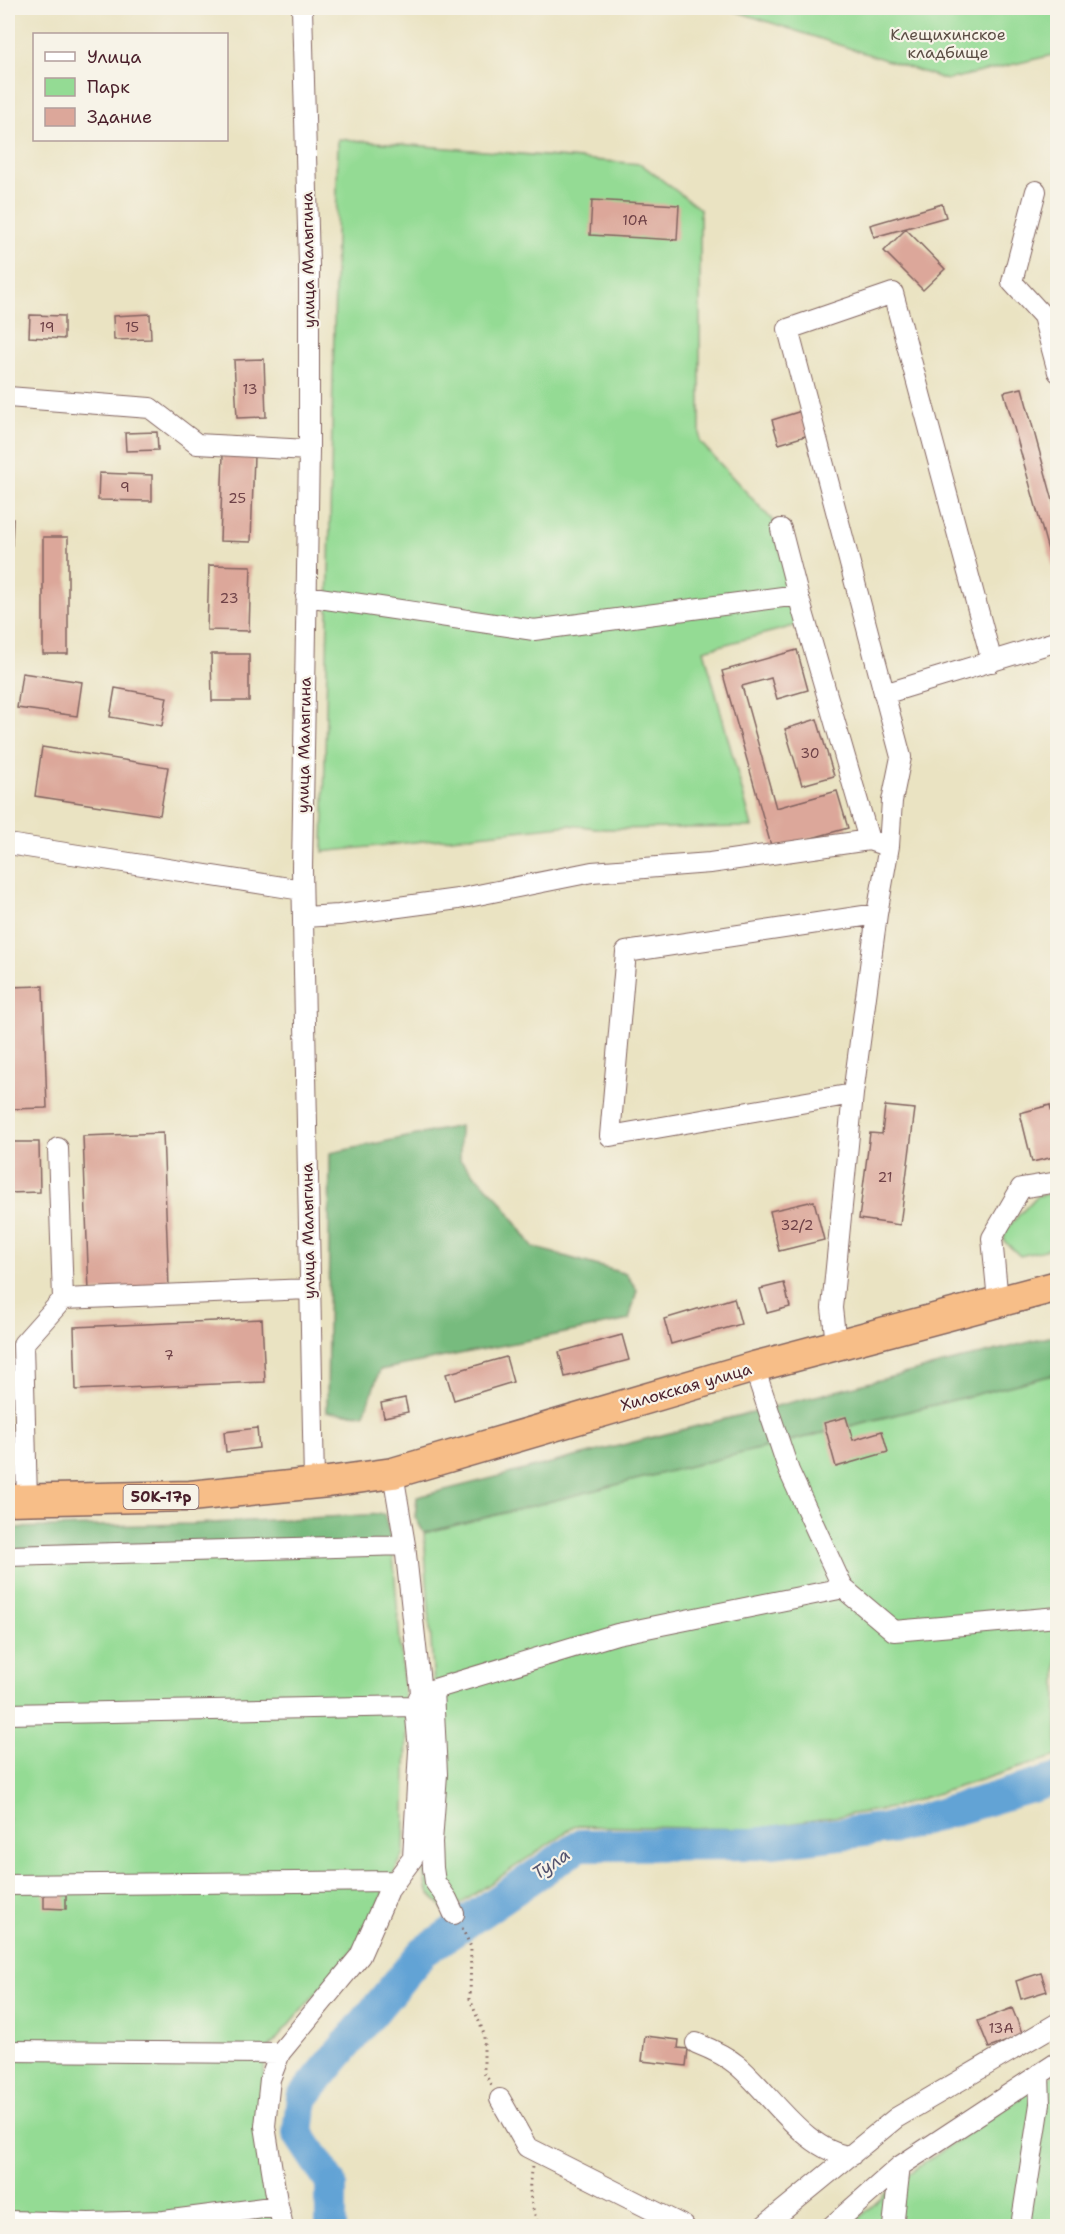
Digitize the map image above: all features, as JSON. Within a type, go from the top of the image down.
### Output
[{"type":"highway","name":"Хилокская улица","points":[[314,1484],[393,1473],[754,1367],[1058,1286]]},
{"type":"highway","name":"50К-17р","points":[[17,1500],[190,1496],[314,1484]]},
{"type":"street","name":"улица Малыгина","points":[[302,8],[309,265],[309,450],[302,890],[314,1484]]},
{"type":"street","points":[[1036,191],[1012,282],[1050,314],[1058,372]]},
{"type":"street","points":[[836,1344],[832,1308],[853,1094],[877,914],[889,846],[892,801],[901,757],[788,329],[893,293],[992,662]]},
{"type":"street","points":[[8,398],[150,408],[197,444],[309,450]]},
{"type":"street","points":[[781,529],[869,840]]},
{"type":"street","points":[[306,596],[534,630],[798,595]]},
{"type":"street","points":[[884,694],[1058,641]]},
{"type":"street","points":[[303,917],[339,915],[458,899],[592,872],[710,863],[869,840],[889,846]]},
{"type":"street","points":[[8,844],[302,890]]},
{"type":"street","points":[[853,1094],[610,1136],[626,952],[877,914]]},
{"type":"street","points":[[17,1500],[23,1344],[63,1299],[58,1148]]},
{"type":"street","points":[[998,1301],[992,1238],[1021,1188],[1058,1182]]},
{"type":"street","points":[[63,1299],[309,1289]]},
{"type":"street","points":[[754,1367],[789,1471],[843,1588],[894,1631],[1058,1617]]},
{"type":"street","points":[[393,1473],[405,1545],[423,1696],[438,1774],[432,1868],[435,1882],[454,1914]]},
{"type":"street","points":[[8,1556],[405,1545]]},
{"type":"street","points":[[8,1714],[423,1696],[617,1634],[843,1588]]},
{"type":"street","points":[[283,2226],[265,2126],[270,2079],[280,2053],[360,1956],[389,1890],[413,1858],[423,1696]]},
{"type":"street","points":[[8,1886],[396,1881]]},
{"type":"street","points":[[764,2226],[896,2118],[1058,2023]]},
{"type":"street","points":[[696,2043],[724,2055],[738,2066],[808,2136],[839,2155],[851,2156]]},
{"type":"street","points":[[8,2051],[280,2053]]},
{"type":"street","points":[[832,2226],[900,2166],[1058,2062]]},
{"type":"street","points":[[1021,2226],[1040,2104],[1039,2074]]},
{"type":"street","points":[[500,2099],[526,2147],[684,2226]]},
{"type":"street","points":[[893,2226],[900,2166]]},
{"type":"street","points":[[8,2222],[164,2221],[278,2206]]},
{"type":"path","points":[[467,1938],[471,1947],[470,1999],[484,2034],[484,2073],[500,2099]]},
{"type":"path","points":[[535,2152],[528,2181],[531,2205],[539,2226]]},
{"type":"green space","name":"Клещихинское кладбище","points":[[726,8],[1057,8],[1057,54],[947,80]]},
{"type":"green space","points":[[338,139],[641,164],[700,209],[700,442],[773,521],[798,625],[704,650],[752,827],[604,829],[570,825],[323,852]]},
{"type":"green space","points":[[460,1126],[460,1160],[500,1200],[533,1247],[626,1274],[637,1290],[629,1320],[380,1370],[364,1414],[327,1412],[330,1153]]},
{"type":"green space","points":[[1057,1192],[1057,1247],[1020,1256],[1004,1241],[1005,1230],[1037,1196]]},
{"type":"green space","points":[[1057,1335],[1057,1374],[424,1533],[415,1517],[417,1497]]},
{"type":"green space","points":[[1057,1374],[1057,1756],[891,1808],[756,1829],[575,1826],[447,1913],[428,1892],[421,1858],[437,1733],[424,1533]]},
{"type":"green space","points":[[384,1514],[392,1543],[8,1554],[8,1528],[193,1524]]},
{"type":"green space","points":[[392,1543],[407,1729],[404,1853],[357,1945],[265,2053],[262,2130],[275,2226],[8,2226],[8,1552]]},
{"type":"green space","points":[[1057,2072],[1057,2226],[850,2226],[907,2175]]},
{"type":"building","points":[[592,200],[679,205],[677,240],[590,235]]},
{"type":"building","points":[[942,204],[946,217],[874,237],[870,225]]},
{"type":"building","points":[[906,229],[945,269],[923,290],[884,251]]},
{"type":"building","points":[[150,314],[151,339],[114,340],[113,316]]},
{"type":"building","points":[[30,315],[64,316],[64,339],[29,337]]},
{"type":"building","points":[[264,359],[266,417],[237,418],[234,360]]},
{"type":"building","points":[[1022,388],[1058,519],[1058,586],[1004,392]]},
{"type":"building","points":[[808,409],[815,433],[779,444],[772,420]]},
{"type":"building","points":[[157,432],[158,450],[126,451],[125,433]]},
{"type":"building","points":[[223,454],[254,455],[251,542],[220,541]]},
{"type":"building","points":[[99,473],[152,475],[152,501],[98,500]]},
{"type":"building","points":[[8,519],[13,519],[11,571],[8,571]]},
{"type":"building","points":[[43,537],[68,537],[68,654],[43,654]]},
{"type":"building","points":[[209,565],[251,566],[249,631],[207,630]]},
{"type":"building","points":[[797,650],[808,690],[777,699],[771,678],[742,686],[776,808],[837,791],[848,828],[772,849],[722,671]]},
{"type":"building","points":[[211,654],[249,654],[249,701],[212,701]]},
{"type":"building","points":[[22,673],[82,682],[77,716],[17,708]]},
{"type":"building","points":[[115,688],[167,697],[162,726],[110,717]]},
{"type":"building","points":[[817,719],[834,776],[802,785],[785,729]]},
{"type":"building","points":[[42,747],[168,767],[160,815],[35,796]]},
{"type":"building","points":[[43,986],[47,1108],[8,1109],[8,987]]},
{"type":"building","points":[[1050,1105],[1052,1113],[1058,1112],[1058,1156],[1032,1162],[1020,1113]]},
{"type":"building","points":[[885,1106],[915,1109],[900,1225],[859,1219],[870,1133],[882,1134]]},
{"type":"building","points":[[163,1133],[169,1289],[89,1292],[83,1136]]},
{"type":"building","points":[[8,1142],[39,1142],[40,1192],[8,1193]]},
{"type":"building","points":[[814,1201],[824,1240],[779,1251],[770,1211]]},
{"type":"building","points":[[784,1283],[790,1307],[767,1313],[760,1289]]},
{"type":"building","points":[[734,1298],[741,1324],[671,1344],[664,1319]]},
{"type":"building","points":[[262,1319],[265,1382],[76,1390],[74,1327]]},
{"type":"building","points":[[622,1335],[629,1360],[565,1377],[559,1352]]},
{"type":"building","points":[[506,1357],[513,1382],[454,1400],[446,1374]]},
{"type":"building","points":[[405,1398],[408,1412],[384,1417],[381,1403]]},
{"type":"building","points":[[846,1417],[853,1440],[882,1431],[888,1452],[836,1467],[824,1423]]},
{"type":"building","points":[[257,1428],[259,1448],[226,1452],[224,1432]]},
{"type":"building","points":[[44,1887],[66,1888],[66,1909],[44,1908]]},
{"type":"building","points":[[1041,1973],[1047,1991],[1021,1999],[1016,1981]]},
{"type":"building","points":[[1012,2008],[1023,2035],[989,2048],[978,2021]]},
{"type":"building","points":[[645,2036],[679,2040],[678,2048],[688,2049],[686,2066],[642,2061]]},
{"type":"waterway","name":"Тула","points":[[331,2226],[331,2183],[298,2133],[302,2098],[423,1952],[580,1845],[755,1844],[897,1827],[1058,1779]]}]
